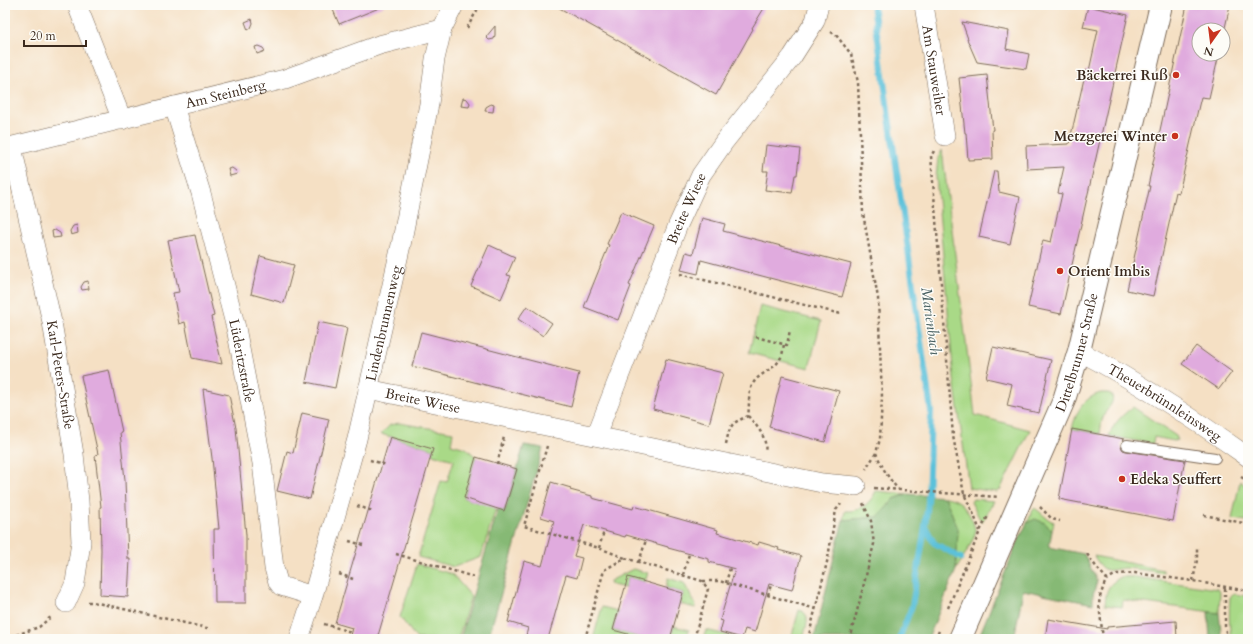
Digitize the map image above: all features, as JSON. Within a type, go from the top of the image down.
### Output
[{"type":"street","points":[[77,5],[122,120]]},
{"type":"street","name":"Lindenbrunnenweg","points":[[299,639],[313,596],[357,438],[402,245],[429,104],[435,60],[442,29],[454,5]]},
{"type":"street","name":"Am Stauweiher","points":[[924,5],[945,136]]},
{"type":"street","name":"Dittelbrunner Straße","points":[[960,639],[1064,400],[1079,351],[1160,5]]},
{"type":"street","name":"Breite Wiese","points":[[596,436],[678,225],[701,176],[724,142],[792,57],[817,13]]},
{"type":"street","name":"Am Steinberg","points":[[9,147],[285,79],[379,45],[442,29]]},
{"type":"street","name":"Lüderitzstraße","points":[[174,106],[201,193],[236,328],[262,463],[272,556],[276,578],[281,586],[313,596]]},
{"type":"street","name":"Karl-Peters-Straße","points":[[9,147],[52,322],[74,454],[80,502],[81,542],[75,583],[66,603]]},
{"type":"street","name":"Theuerbrünnleinsweg","points":[[1079,351],[1120,373],[1168,402],[1248,456]]},
{"type":"street","name":"Breite Wiese","points":[[368,389],[822,483],[856,486]]},
{"type":"lane","points":[[1127,445],[1215,458]]},
{"type":"path","points":[[467,28],[480,5]]},
{"type":"path","points":[[808,639],[828,558],[836,510],[856,486],[876,453],[880,439],[882,397],[878,298],[863,213],[858,82],[851,54],[817,13]]},
{"type":"path","points":[[945,136],[931,156],[953,436],[964,494],[974,514],[980,531]]},
{"type":"path","points":[[661,269],[841,314]]},
{"type":"path","points":[[756,337],[787,345],[790,330]]},
{"type":"path","points":[[761,470],[766,446],[764,438],[748,416],[750,405],[749,398],[754,381],[778,363],[781,359],[784,344]]},
{"type":"path","points":[[722,462],[731,426],[734,422],[748,416]]},
{"type":"path","points":[[497,464],[504,436]]},
{"type":"path","points":[[547,444],[524,526],[702,581],[718,581],[816,609]]},
{"type":"path","points":[[876,453],[889,479],[898,489]]},
{"type":"path","points":[[374,461],[387,465]]},
{"type":"path","points":[[856,486],[1002,497],[997,503]]},
{"type":"path","points":[[849,639],[874,544],[871,521],[856,486]]},
{"type":"path","points":[[360,507],[373,511]]},
{"type":"path","points":[[946,612],[980,531],[989,515]]},
{"type":"path","points":[[1204,515],[1248,524]]},
{"type":"path","points":[[599,548],[604,531]]},
{"type":"path","points":[[345,540],[364,545]]},
{"type":"path","points":[[639,562],[646,540]]},
{"type":"path","points":[[1193,581],[1197,560],[1197,548]]},
{"type":"path","points":[[396,554],[474,577]]},
{"type":"path","points":[[683,575],[689,554]]},
{"type":"path","points":[[1087,554],[1107,579]]},
{"type":"path","points":[[584,639],[604,570],[625,558]]},
{"type":"path","points":[[726,583],[730,568]]},
{"type":"path","points":[[1103,639],[1099,604],[1100,597],[1107,579],[1117,574],[1123,573],[1193,581],[1248,591]]},
{"type":"path","points":[[341,575],[354,579]]},
{"type":"path","points":[[694,639],[708,590],[702,581]]},
{"type":"path","points":[[768,595],[771,585]]},
{"type":"path","points":[[1224,587],[1225,626],[1227,639]]},
{"type":"path","points":[[5,639],[39,627],[66,603],[93,602],[211,629]]},
{"type":"path","points":[[320,623],[352,632]]},
{"type":"path","points":[[935,639],[941,626]]},
{"type":"green space","points":[[942,150],[975,415],[1030,430],[1000,490],[997,492],[969,488],[954,379],[936,177],[938,158]]},
{"type":"green space","points":[[760,306],[821,321],[809,368],[749,353]]},
{"type":"green space","points":[[1101,393],[1108,393],[1112,395],[1113,398],[1112,403],[1103,417],[1100,434],[1072,429],[1078,411],[1085,402]]},
{"type":"green space","points":[[1133,407],[1176,436],[1177,440],[1174,441],[1154,437],[1153,444],[1109,436],[1113,427],[1125,413]]},
{"type":"green space","points":[[399,423],[453,432],[451,444],[466,448],[476,457],[464,498],[496,508],[481,557],[454,567],[418,557],[441,481],[447,482],[454,460],[432,454],[433,449],[381,434],[390,425]]},
{"type":"green space","points":[[524,445],[543,448],[488,639],[460,639],[498,509],[505,510]]},
{"type":"green space","points":[[1240,481],[1244,484],[1248,492],[1247,521],[1232,519]]},
{"type":"green space","points":[[876,491],[907,494],[894,499],[878,517],[843,520],[845,511],[860,509],[871,500]]},
{"type":"green space","points":[[907,494],[945,497],[958,529],[956,570],[928,639],[814,639],[843,520],[878,517],[894,499]]},
{"type":"green space","points":[[945,497],[959,502],[965,508],[973,522],[975,530],[971,543],[956,570],[958,529]]},
{"type":"green space","points":[[973,499],[994,501],[982,523],[971,502]]},
{"type":"green space","points":[[1034,508],[1054,522],[1052,531],[1045,523],[1027,523]]},
{"type":"green space","points":[[1035,519],[1045,523],[1052,531],[1049,547],[1084,554],[1097,581],[1093,595],[1093,604],[1023,590],[1014,639],[978,639],[1015,548],[1027,523]]},
{"type":"green space","points":[[1094,556],[1163,570],[1163,573],[1125,568],[1107,570],[1101,566]]},
{"type":"green space","points":[[417,564],[452,574],[471,596],[458,639],[417,639],[400,617]]},
{"type":"green space","points":[[633,569],[648,573],[645,582],[628,577],[625,588],[609,584],[610,581]]},
{"type":"green space","points":[[1121,577],[1134,577],[1217,589],[1220,592],[1219,613],[1123,600],[1122,607],[1105,605],[1108,588],[1113,582]]},
{"type":"green space","points":[[668,578],[684,583],[696,606],[695,608],[680,604],[683,593],[666,588]]},
{"type":"green space","points":[[1234,594],[1248,596],[1248,639],[1231,639],[1229,618],[1230,597]]},
{"type":"green space","points":[[602,607],[618,611],[613,630],[647,639],[593,639]]},
{"type":"green space","points":[[799,610],[806,615],[807,618],[803,639],[791,639]]},
{"type":"green space","points":[[1208,612],[1219,613],[1222,639],[1210,639]]},
{"type":"green space","points":[[674,626],[689,630],[687,639],[670,639]]},
{"type":"green space","points":[[706,630],[742,639],[703,639]]},
{"type":"building","points":[[331,5],[384,5],[384,6],[339,24]]},
{"type":"building","points":[[554,5],[766,5],[716,95]]},
{"type":"building","points":[[1187,5],[1230,5],[1226,22],[1191,22],[1191,62],[1217,62],[1209,98],[1201,97],[1179,193],[1176,192],[1153,296],[1127,290],[1150,186],[1148,186]]},
{"type":"building","points":[[1088,6],[1128,15],[1061,314],[1028,307],[1043,240],[1051,242],[1062,194],[1058,193],[1064,167],[1027,169],[1026,146],[1069,144],[1086,70],[1089,71],[1098,30],[1083,27]]},
{"type":"building","points":[[252,19],[253,23],[251,28],[248,30],[245,22]]},
{"type":"building","points":[[962,22],[1009,31],[1006,49],[1029,54],[1026,69],[977,62],[967,39]]},
{"type":"building","points":[[495,26],[494,39],[489,40],[486,37]]},
{"type":"building","points":[[258,46],[263,48],[265,51],[257,54],[255,47]]},
{"type":"building","points":[[987,75],[993,130],[993,159],[968,160],[959,78]]},
{"type":"building","points":[[463,98],[467,99],[470,103],[469,107],[461,106]]},
{"type":"building","points":[[491,104],[494,105],[493,112],[485,111],[486,107]]},
{"type":"building","points":[[766,145],[800,149],[797,175],[795,175],[792,193],[765,190],[768,171],[763,171]]},
{"type":"building","points":[[232,168],[237,174],[230,176],[228,169]]},
{"type":"building","points":[[994,171],[997,171],[999,192],[1020,197],[1010,244],[979,237]]},
{"type":"building","points":[[621,212],[654,226],[629,285],[631,286],[618,320],[584,307],[609,245],[607,244]]},
{"type":"building","points":[[702,218],[725,224],[723,231],[851,264],[842,297],[701,260],[698,274],[681,270],[686,252],[693,254]]},
{"type":"building","points":[[77,225],[78,233],[71,235],[70,231],[73,226]]},
{"type":"building","points":[[55,230],[60,233],[61,237],[53,238],[52,231]]},
{"type":"building","points":[[195,235],[214,316],[211,317],[222,364],[192,358],[185,322],[179,324],[173,293],[179,292],[168,240]]},
{"type":"building","points":[[489,245],[515,257],[507,275],[511,276],[501,299],[471,286]]},
{"type":"building","points":[[260,256],[294,265],[284,303],[251,294]]},
{"type":"building","points":[[88,281],[89,289],[82,290],[81,287],[84,282]]},
{"type":"building","points":[[527,306],[552,323],[543,336],[518,319]]},
{"type":"building","points":[[318,322],[347,328],[335,388],[306,382]]},
{"type":"building","points":[[421,332],[579,373],[571,407],[412,366]]},
{"type":"building","points":[[1196,346],[1232,372],[1219,389],[1182,364]]},
{"type":"building","points":[[993,347],[1051,360],[1039,413],[1007,406],[1012,384],[986,378]]},
{"type":"building","points":[[666,359],[723,373],[709,424],[653,409]]},
{"type":"building","points":[[109,370],[122,432],[120,432],[125,480],[128,559],[130,559],[128,597],[100,595],[101,507],[95,455],[98,454],[81,376]]},
{"type":"building","points":[[782,376],[839,391],[825,442],[769,427]]},
{"type":"building","points":[[203,389],[229,395],[236,428],[246,535],[246,603],[215,603],[214,529],[219,529]]},
{"type":"building","points":[[302,413],[329,419],[310,499],[277,491],[287,451],[293,453]]},
{"type":"building","name":"Edeka Seuffert","points":[[1072,429],[1124,439],[1121,447],[1126,451],[1185,460],[1173,521],[1059,499]]},
{"type":"building","points":[[390,437],[433,449],[377,639],[349,639],[352,628],[335,623]]},
{"type":"building","points":[[476,457],[517,469],[504,511],[464,498]]},
{"type":"building","points":[[551,482],[571,488],[570,490],[592,496],[592,498],[633,509],[634,506],[718,530],[717,533],[758,545],[759,542],[779,548],[778,550],[801,556],[792,590],[769,584],[755,632],[745,629],[742,638],[720,632],[723,621],[720,620],[735,569],[709,562],[709,559],[668,547],[626,535],[625,537],[584,525],[574,556],[582,558],[577,578],[566,575],[548,639],[525,639],[528,628],[508,622],[524,561],[542,566],[554,521],[541,517]]},
{"type":"building","points":[[628,577],[683,593],[670,639],[646,639],[613,630]]},
{"type":"building","points":[[1048,619],[1107,629],[1107,627],[1176,621],[1177,639],[1045,639]]},
{"type":"waterway","name":"Marienbach","points":[[873,5],[931,411],[928,502],[924,533],[912,606],[899,639]]},
{"type":"waterway","points":[[925,526],[934,543],[961,558]]},
{"type":"place","name":"Bäckerrei Ruß","points":[[1176,75]]},
{"type":"place","name":"Metzgerei Winter","points":[[1175,136]]},
{"type":"place","name":"Orient Imbis","points":[[1060,271]]},
{"type":"place","name":"Edeka Seuffert","points":[[1122,479]]}]
